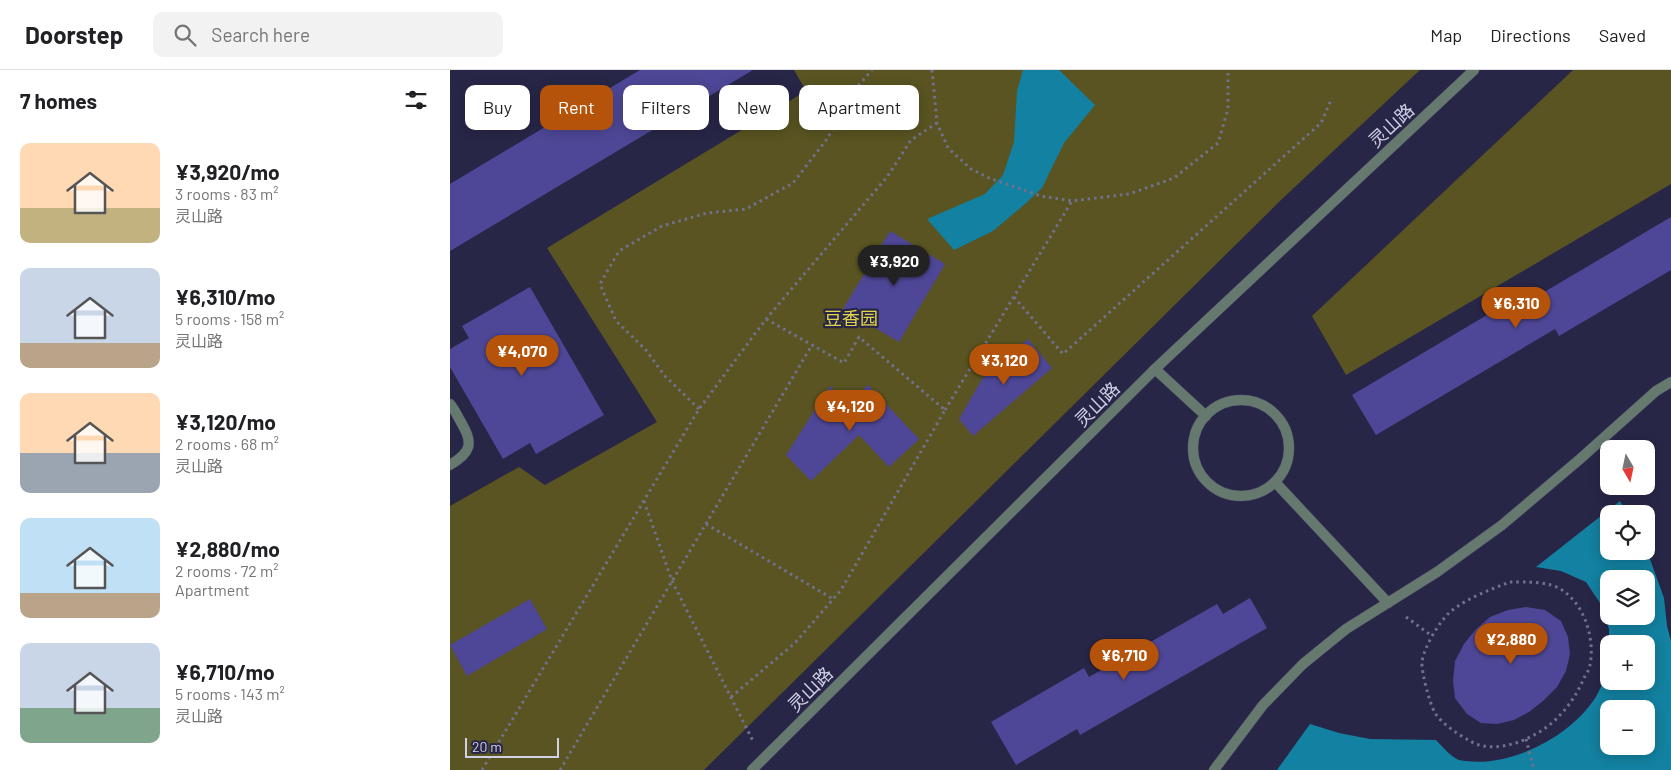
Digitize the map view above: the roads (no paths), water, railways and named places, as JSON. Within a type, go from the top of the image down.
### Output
[{"type":"street","name":"灵山路","points":[[752,770],[1155,370],[1474,70]]},
{"type":"street","points":[[1155,370],[1206,416]]},
{"type":"street","points":[[1214,770],[1263,705],[1303,664],[1346,629],[1437,572],[1502,525],[1656,391],[1671,382]]},
{"type":"street","points":[[1248,400],[1262,404],[1275,414],[1284,426],[1288,440],[1289,456],[1284,470],[1275,482],[1261,492],[1245,496],[1228,494],[1214,488],[1202,476],[1194,462],[1193,445],[1196,429],[1206,416],[1218,406],[1232,401],[1248,400]]},
{"type":"street","points":[[450,404],[469,436],[468,448],[461,458],[450,465]]},
{"type":"street","points":[[1275,482],[1388,603]]},
{"type":"water","points":[[1023,70],[1059,70],[1095,105],[1064,143],[1042,188],[993,231],[954,250],[927,219],[985,194],[1003,175],[1014,142],[1017,91]]},
{"type":"water","points":[[1600,517],[1600,560],[1650,560],[1654,570],[1600,570],[1600,603],[1586,582],[1561,571],[1536,567]]},
{"type":"water","points":[[1655,573],[1664,598],[1667,626],[1671,641],[1671,770],[1277,770],[1310,724],[1339,733],[1370,739],[1436,740],[1456,759],[1478,762],[1499,760],[1539,746],[1574,723],[1600,688],[1600,690],[1655,690],[1655,635],[1609,635],[1608,625],[1655,625]]},
{"type":"park label","name":"豆香园","points":[[851,318]]}]
